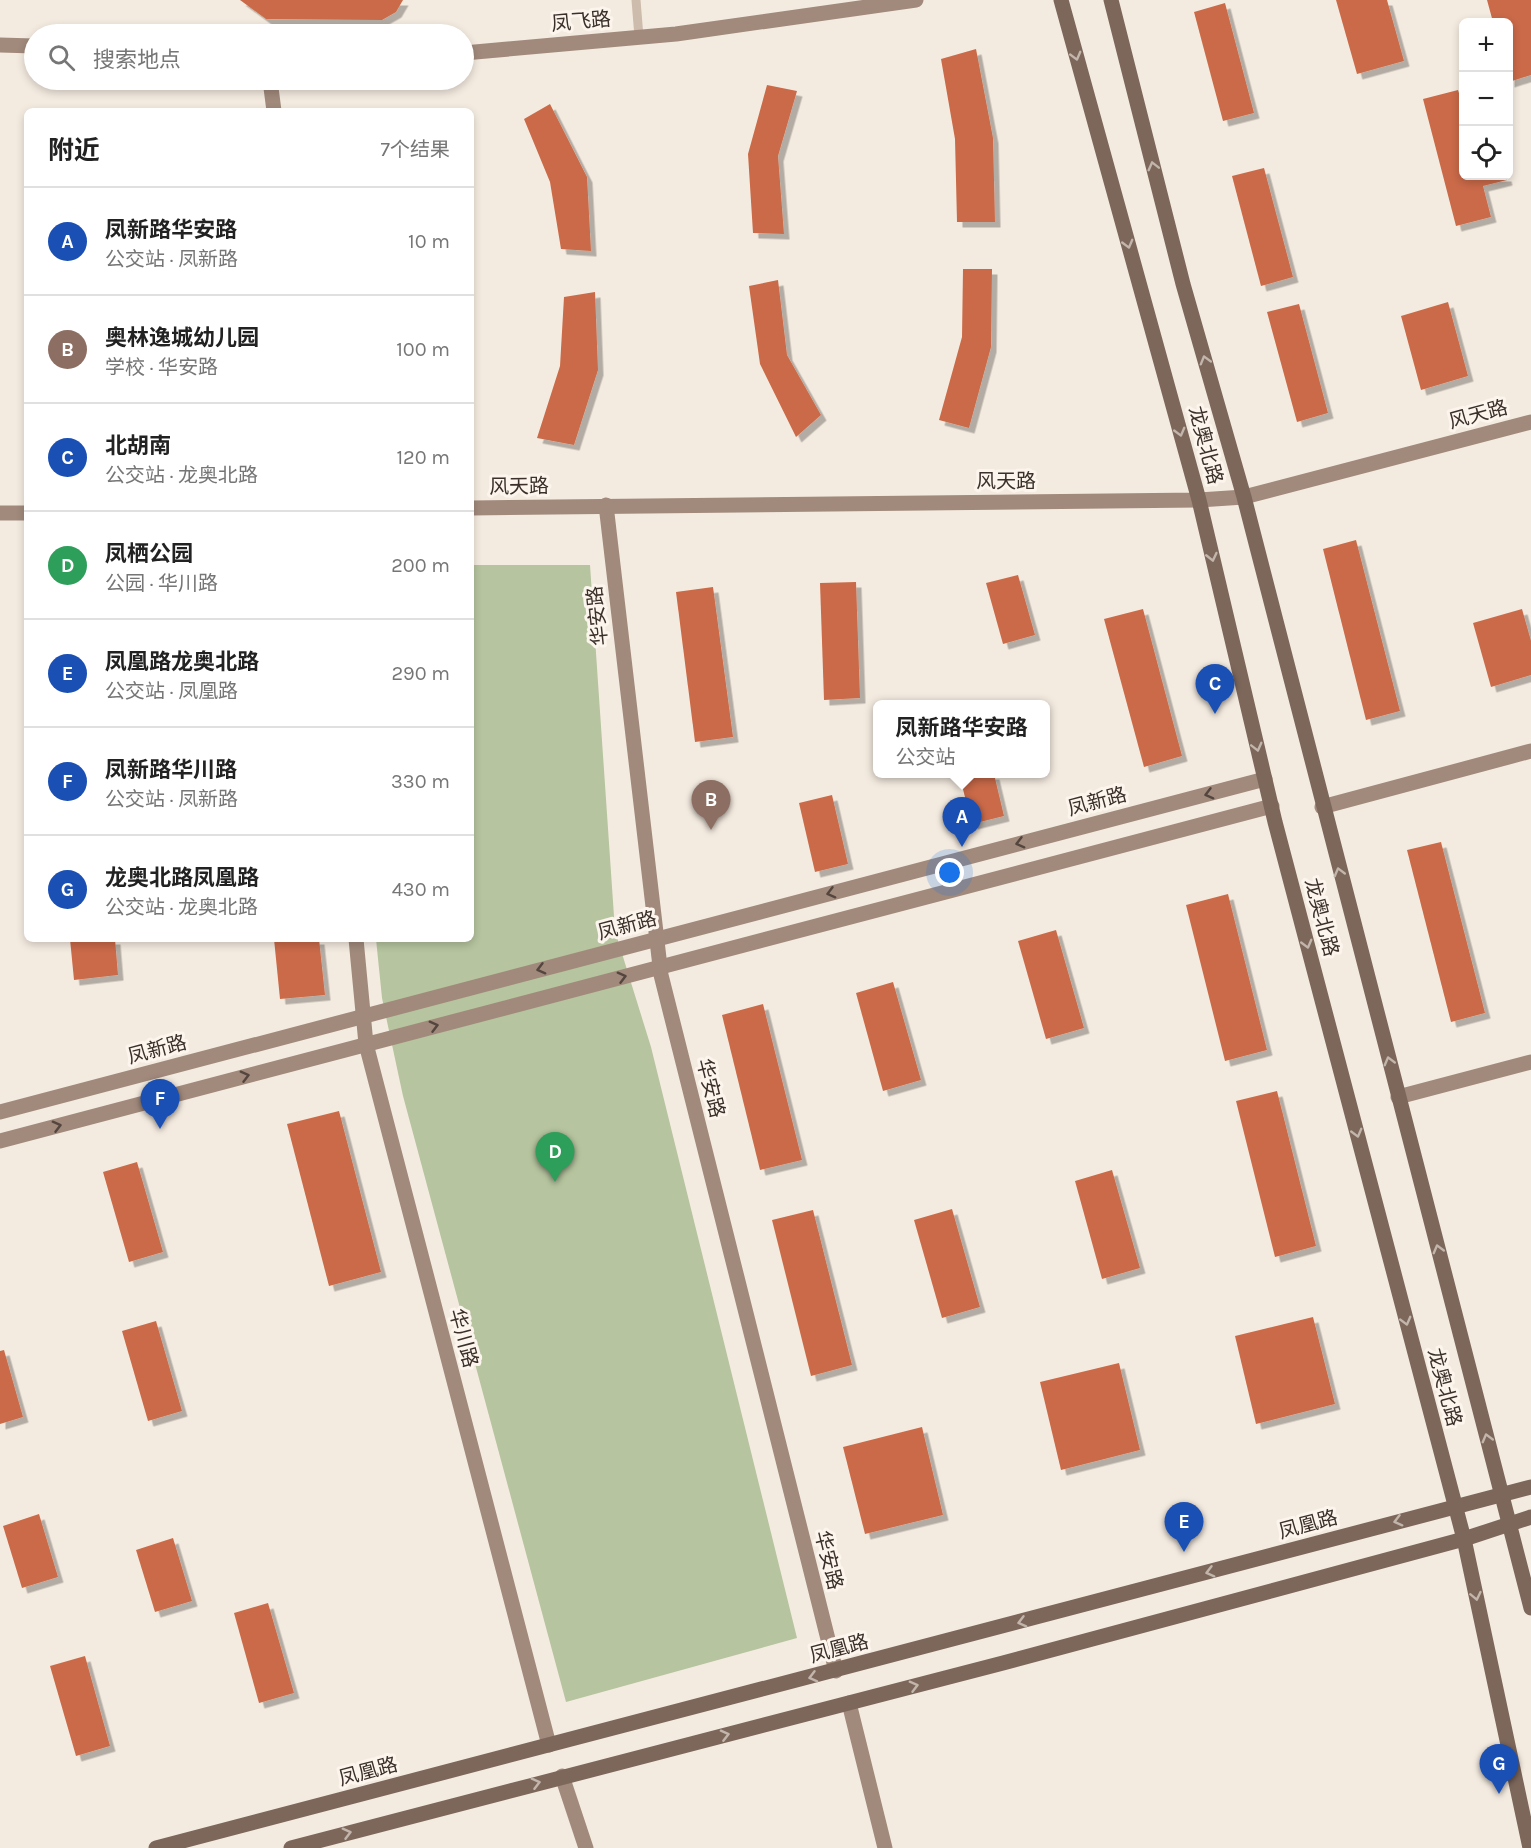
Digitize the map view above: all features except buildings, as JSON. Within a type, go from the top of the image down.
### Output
[{"type":"main road","name":"龙奥北路","points":[[1061,0],[1199,500],[1265,779],[1464,1539],[1530,1848]]},
{"type":"main road","name":"龙奥北路","points":[[1113,0],[1183,284],[1244,497],[1322,807],[1511,1523],[1531,1608]]},
{"type":"main road","name":"凤凰路","points":[[156,1848],[1531,1487]]},
{"type":"main road","points":[[291,1848],[849,1703],[1464,1539],[1531,1517]]},
{"type":"street","name":"凤飞路","points":[[474,52],[639,37],[916,0]]},
{"type":"street","points":[[0,45],[24,46]]},
{"type":"street","points":[[271,90],[274,108]]},
{"type":"street","name":"风天路","points":[[474,508],[1199,500],[1244,497],[1531,423]]},
{"type":"street","name":"华安路","points":[[606,505],[660,967],[836,1671]]},
{"type":"street","points":[[0,513],[24,513]]},
{"type":"street","points":[[1322,807],[1531,751]]},
{"type":"street","name":"凤新路","points":[[0,1112],[1265,779]]},
{"type":"street","points":[[0,1141],[1272,806]]},
{"type":"street","name":"华川路","points":[[356,942],[366,1044],[549,1745]]},
{"type":"street","points":[[1398,1096],[1531,1062]]},
{"type":"street","points":[[849,1703],[885,1848]]},
{"type":"street","points":[[562,1776],[586,1848]]},
{"type":"lane","points":[[636,0],[639,37]]},
{"type":"green space","points":[[474,565],[590,565],[615,931],[651,1047],[797,1638],[566,1702],[403,1096],[382,998],[376,942],[474,942]]},
{"type":"place","name":"北胡南","points":[[1215,714]]},
{"type":"place","name":"奥林逸城幼儿园","points":[[711,830]]},
{"type":"place","name":"凤新路华安路","points":[[962,847]]},
{"type":"place","name":"凤新路华川路","points":[[160,1129]]},
{"type":"place","name":"凤栖公园","points":[[555,1182]]},
{"type":"place","name":"凤凰路龙奥北路","points":[[1184,1552]]},
{"type":"place","name":"龙奥北路凤凰路","points":[[1499,1794]]}]
